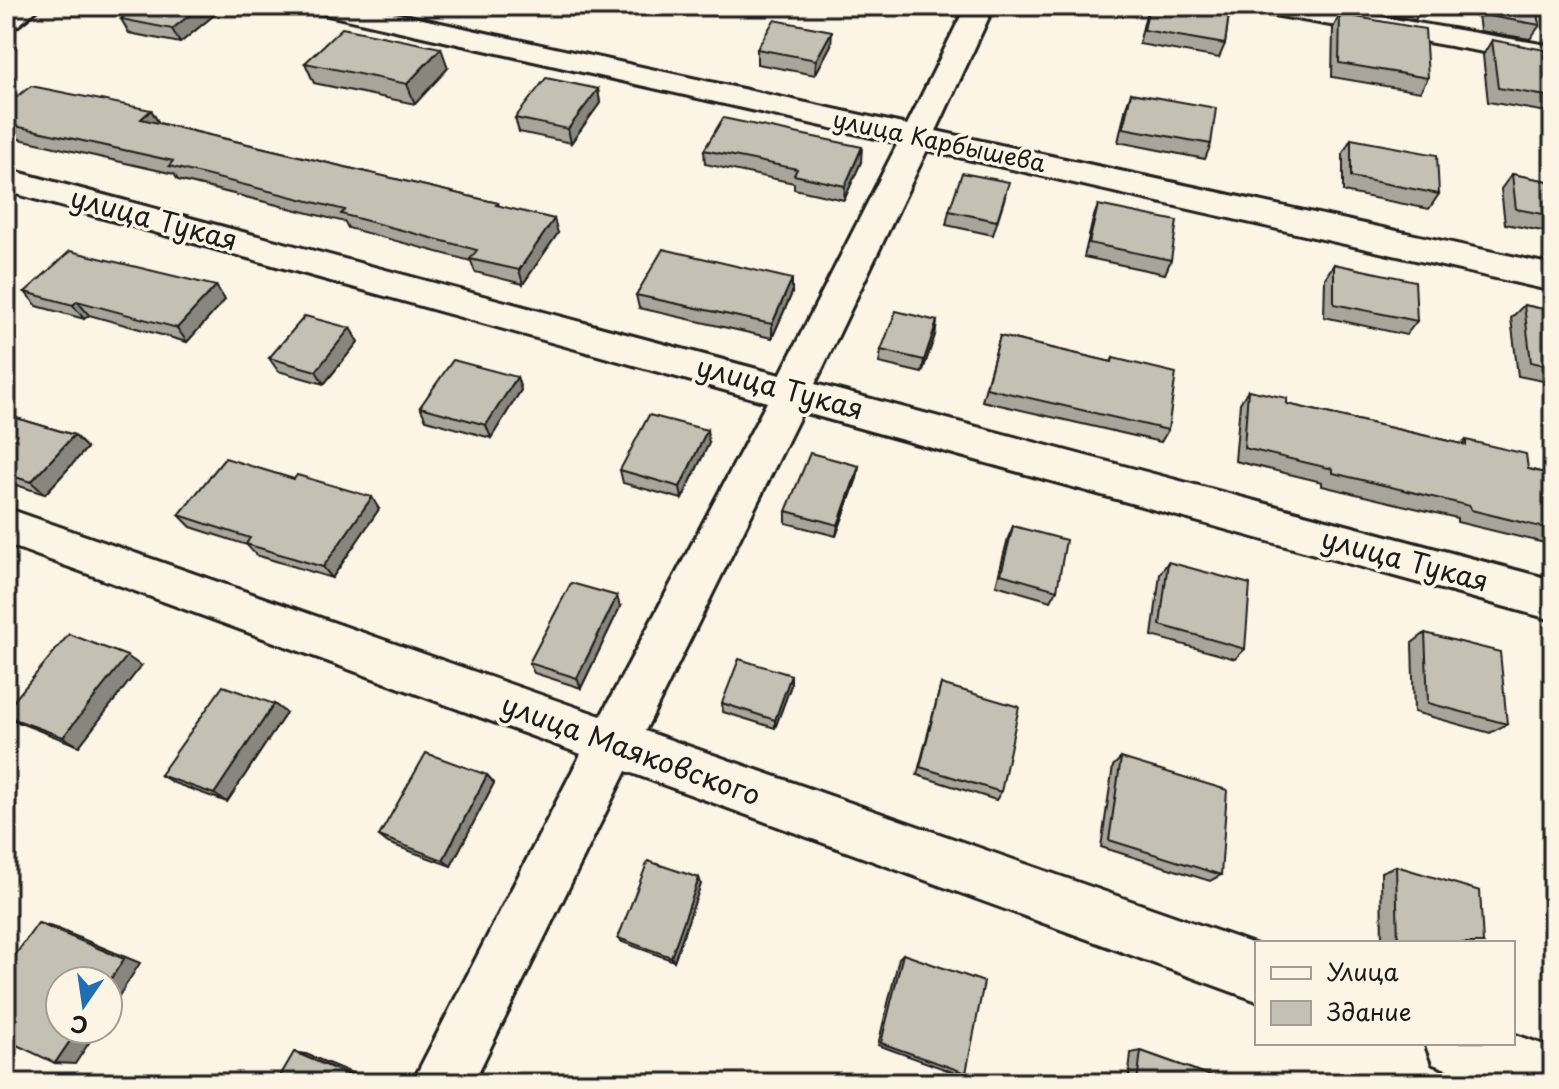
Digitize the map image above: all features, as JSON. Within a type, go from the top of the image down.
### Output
[{"type":"street","points":[[6,21],[28,6]]},
{"type":"street","name":"улица Карбышева","points":[[324,6],[1553,278]]},
{"type":"street","points":[[442,1083],[611,743],[792,391],[980,6]]},
{"type":"street","points":[[1268,6],[1547,54]]},
{"type":"street","name":"улица Тукая","points":[[6,180],[1553,600]]},
{"type":"street","name":"улица Маяковского","points":[[6,526],[1255,972]]},
{"type":"street","points":[[1460,1045],[1553,1078]]},
{"type":"building","points":[[137,6],[201,6],[172,29],[121,19]]},
{"type":"building","points":[[1149,6],[1230,6],[1225,44],[1144,30]]},
{"type":"building","points":[[1487,6],[1537,6],[1540,25],[1489,16]]},
{"type":"building","points":[[1340,14],[1425,29],[1428,78],[1339,63]]},
{"type":"building","points":[[774,20],[832,31],[816,60],[757,49]]},
{"type":"building","points":[[342,28],[441,48],[407,84],[305,63]]},
{"type":"building","points":[[1492,40],[1545,50],[1547,63],[1553,64],[1553,97],[1498,88]]},
{"type":"building","points":[[546,78],[598,89],[568,129],[515,118]]},
{"type":"building","points":[[31,86],[151,110],[141,119],[554,219],[519,270],[470,259],[477,250],[341,214],[345,210],[169,166],[173,161],[6,124],[6,105]]},
{"type":"building","points":[[1131,93],[1216,108],[1211,144],[1123,128]]},
{"type":"building","points":[[723,118],[862,147],[845,186],[794,175],[797,169],[704,150]]},
{"type":"building","points":[[1351,139],[1437,155],[1439,194],[1351,177]]},
{"type":"building","points":[[962,173],[1009,182],[997,221],[949,211]]},
{"type":"building","points":[[1512,174],[1553,182],[1553,216],[1516,209]]},
{"type":"building","points":[[1098,205],[1177,221],[1171,260],[1089,243]]},
{"type":"building","points":[[663,249],[792,279],[772,324],[636,295]]},
{"type":"building","points":[[70,251],[216,286],[177,328],[77,301],[73,305],[25,292]]},
{"type":"building","points":[[1334,264],[1415,281],[1417,321],[1334,304]]},
{"type":"building","points":[[1524,305],[1553,311],[1553,367],[1531,362]]},
{"type":"building","points":[[896,311],[937,321],[924,360],[881,350]]},
{"type":"building","points":[[305,316],[350,328],[316,371],[269,358]]},
{"type":"building","points":[[1000,336],[1112,362],[1113,358],[1176,373],[1168,430],[986,388]]},
{"type":"building","points":[[453,360],[517,377],[486,425],[420,407]]},
{"type":"building","points":[[1248,390],[1287,398],[1287,404],[1466,445],[1466,440],[1526,454],[1528,469],[1553,475],[1553,530],[1471,510],[1470,506],[1333,473],[1333,469],[1244,448]]},
{"type":"building","points":[[6,415],[74,435],[31,482],[6,474]]},
{"type":"building","points":[[649,415],[707,430],[680,487],[620,470]]},
{"type":"building","points":[[810,453],[859,466],[838,525],[786,511]]},
{"type":"building","points":[[225,458],[294,479],[297,475],[372,497],[323,567],[246,544],[250,538],[179,515]]},
{"type":"building","points":[[1013,526],[1066,540],[1057,590],[1001,574]]},
{"type":"building","points":[[1168,562],[1250,584],[1245,649],[1160,625]]},
{"type":"building","points":[[571,583],[617,596],[577,678],[529,663]]},
{"type":"building","points":[[1425,633],[1500,652],[1507,724],[1428,703]]},
{"type":"building","points":[[69,634],[127,656],[63,737],[6,716],[6,710]]},
{"type":"building","points":[[739,659],[791,675],[775,720],[722,703]]},
{"type":"building","points":[[941,684],[1019,707],[1001,792],[920,767]]},
{"type":"building","points":[[223,686],[274,704],[214,794],[160,775]]},
{"type":"building","points":[[426,753],[487,775],[443,860],[379,836]]},
{"type":"building","points":[[1121,758],[1227,790],[1221,875],[1109,840]]},
{"type":"building","points":[[648,861],[699,878],[671,957],[618,938]]},
{"type":"building","points":[[1396,866],[1480,891],[1483,941],[1398,941]]},
{"type":"building","points":[[38,923],[124,959],[120,965],[44,965],[44,1045],[67,1045],[55,1063],[6,1040],[6,968]]},
{"type":"building","points":[[903,954],[984,982],[966,1073],[881,1043]]},
{"type":"building","points":[[1141,1051],[1231,1083],[1137,1083]]},
{"type":"building","points":[[294,1052],[368,1083],[276,1083]]}]
